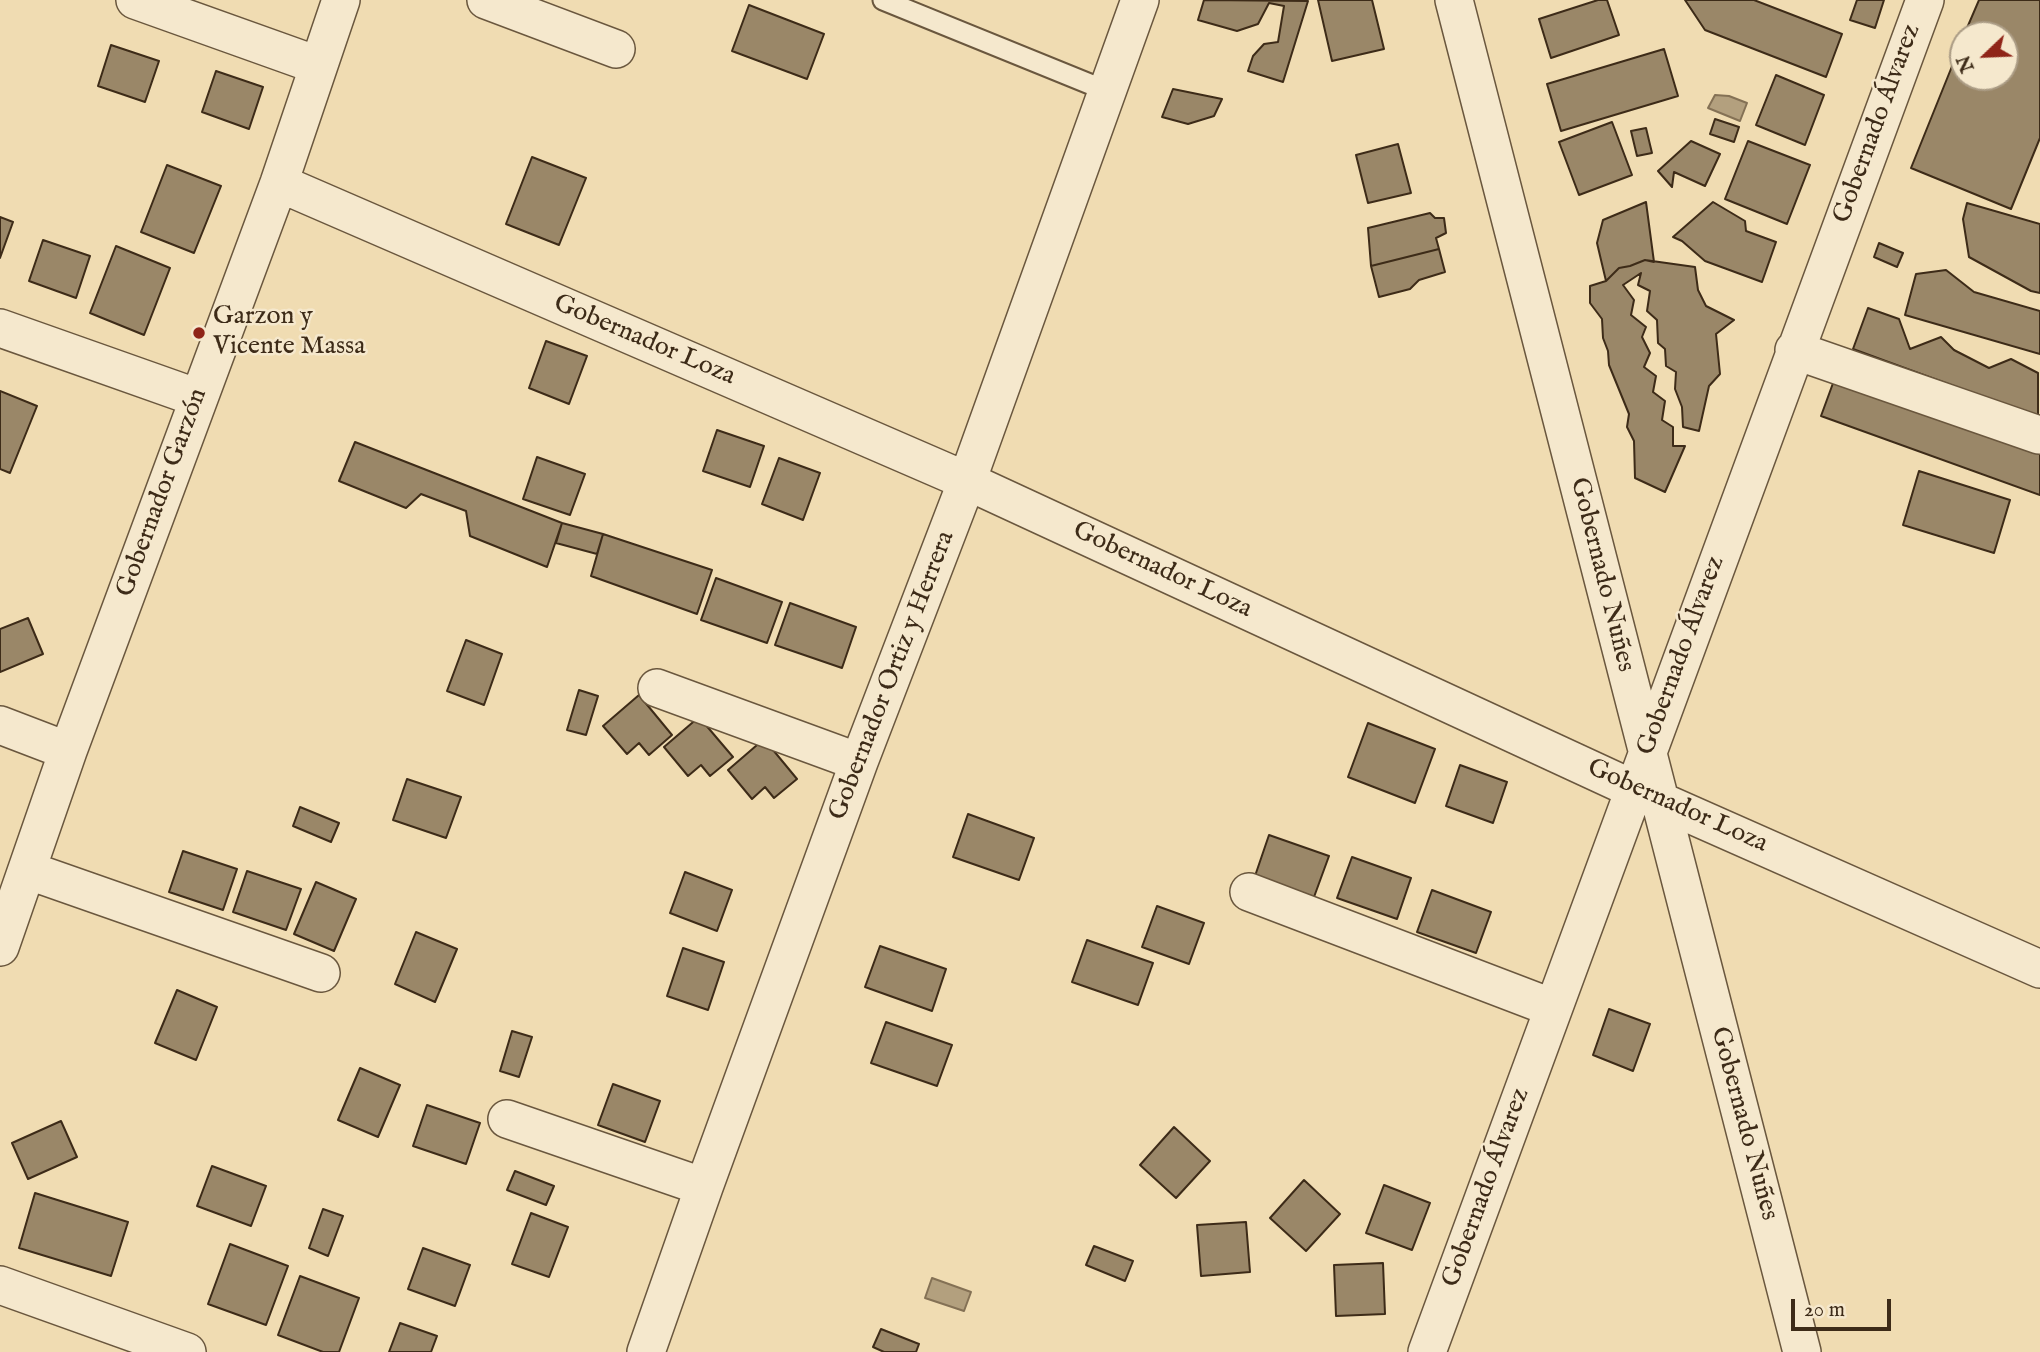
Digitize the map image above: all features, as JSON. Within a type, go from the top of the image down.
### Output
[{"type":"street","points":[[135,0],[317,65]]},
{"type":"street","name":"Gobernador Garzón","points":[[0,947],[68,751],[279,183],[341,0]]},
{"type":"street","points":[[486,0],[616,49]]},
{"type":"street","name":"Gobernador Ortiz y Herrera","points":[[646,1352],[859,762],[967,481],[1140,0]]},
{"type":"street","name":"Gobernado Nuñes","points":[[1454,0],[1646,753]]},
{"type":"street","name":"Gobernado Álvarez","points":[[1427,1352],[1553,1008],[1646,794],[1646,753],[1924,0]]},
{"type":"street","name":"Gobernador Loza","points":[[279,183],[967,481],[1646,794],[2040,969]]},
{"type":"street","points":[[0,328],[198,398]]},
{"type":"street","points":[[1794,350],[2039,435]]},
{"type":"street","points":[[657,688],[859,762]]},
{"type":"street","points":[[0,725],[68,751]]},
{"type":"street","name":"Gobernado Nuñes","points":[[1646,794],[1802,1352]]},
{"type":"street","points":[[27,870],[321,973]]},
{"type":"street","points":[[1250,892],[1553,1008]]},
{"type":"street","points":[[507,1119],[704,1186]]},
{"type":"street","points":[[0,1285],[187,1352]]},
{"type":"lane","points":[[883,0],[1107,91]]},
{"type":"shaded area","points":[[1715,95],[1729,96],[1747,103],[1740,121],[1708,108]]},
{"type":"shaded area","points":[[932,1278],[971,1292],[964,1311],[925,1298]]},
{"type":"building","points":[[1204,0],[1308,1],[1283,82],[1248,71],[1253,56],[1264,44],[1278,42],[1284,6],[1269,3],[1258,24],[1237,31],[1198,20]]},
{"type":"building","points":[[1318,0],[1372,0],[1384,49],[1332,61]]},
{"type":"building","points":[[1598,0],[1607,0],[1619,35],[1551,58],[1539,19]]},
{"type":"building","points":[[1685,0],[1754,0],[1842,34],[1826,77],[1705,30]]},
{"type":"building","points":[[1857,0],[1884,0],[1875,28],[1850,20]]},
{"type":"building","points":[[1979,0],[2040,0],[2040,138],[2011,209],[1911,168],[1949,74],[1949,91],[2019,91],[2019,21],[1970,21]]},
{"type":"building","points":[[749,5],[824,34],[807,79],[732,51]]},
{"type":"building","points":[[111,45],[159,61],[145,102],[98,86]]},
{"type":"building","points":[[1664,49],[1678,96],[1561,131],[1547,84]]},
{"type":"building","points":[[216,71],[263,87],[249,129],[202,112]]},
{"type":"building","points":[[1776,75],[1824,95],[1805,145],[1756,125]]},
{"type":"building","points":[[1173,89],[1222,99],[1214,116],[1188,124],[1162,117]]},
{"type":"building","points":[[1715,119],[1739,127],[1734,142],[1710,134]]},
{"type":"building","points":[[1612,122],[1632,175],[1579,195],[1559,142]]},
{"type":"building","points":[[1646,128],[1652,153],[1637,156],[1631,131]]},
{"type":"building","points":[[1691,141],[1720,154],[1705,186],[1674,172],[1672,187],[1658,171]]},
{"type":"building","points":[[1748,141],[1810,165],[1787,224],[1725,199]]},
{"type":"building","points":[[1398,144],[1411,193],[1368,203],[1356,155]]},
{"type":"building","points":[[532,157],[586,178],[559,245],[506,224]]},
{"type":"building","points":[[167,165],[221,186],[194,253],[141,232]]},
{"type":"building","points":[[1646,202],[1654,262],[1645,260],[1619,268],[1606,281],[1597,243],[1603,220]]},
{"type":"building","points":[[1713,202],[1745,221],[1746,231],[1776,242],[1762,282],[1705,261],[1682,241],[1673,237]]},
{"type":"building","points":[[1967,203],[2040,224],[2040,293],[2031,291],[1969,257],[1963,219]]},
{"type":"building","points":[[1430,213],[1435,218],[1444,218],[1446,233],[1436,238],[1439,249],[1371,266],[1368,228]]},
{"type":"building","points":[[0,217],[13,222],[0,258]]},
{"type":"building","points":[[43,240],[90,256],[76,298],[29,281]]},
{"type":"building","points":[[1879,243],[1903,253],[1897,267],[1874,257]]},
{"type":"building","points":[[116,246],[170,268],[144,335],[90,313]]},
{"type":"building","points":[[1439,249],[1445,272],[1419,280],[1410,289],[1379,297],[1371,266]]},
{"type":"building","points":[[1645,260],[1695,267],[1698,290],[1706,306],[1734,320],[1716,334],[1720,374],[1709,386],[1699,431],[1683,427],[1682,407],[1675,389],[1676,372],[1666,366],[1665,349],[1658,343],[1657,320],[1647,311],[1650,291],[1638,285],[1641,273],[1623,285],[1634,300],[1631,315],[1646,327],[1642,337],[1650,353],[1644,367],[1656,376],[1653,392],[1665,401],[1662,420],[1673,427],[1673,446],[1685,446],[1665,492],[1635,478],[1634,441],[1627,427],[1629,414],[1609,365],[1602,319],[1590,303],[1590,286],[1606,281],[1619,268]]},
{"type":"building","points":[[1946,270],[1974,292],[2040,311],[2040,354],[1905,315],[1916,274]]},
{"type":"building","points":[[1868,308],[1899,319],[1910,349],[1941,337],[1954,350],[1989,368],[2011,359],[2038,373],[2038,417],[1853,349]]},
{"type":"building","points":[[546,341],[587,356],[569,404],[529,388]]},
{"type":"building","points":[[1836,375],[2040,449],[2040,495],[1821,416]]},
{"type":"building","points":[[0,391],[37,406],[10,473],[0,469]]},
{"type":"building","points":[[717,430],[764,446],[750,487],[703,471]]},
{"type":"building","points":[[355,442],[562,523],[547,567],[470,536],[466,511],[421,494],[406,508],[339,481]]},
{"type":"building","points":[[537,457],[585,474],[570,515],[523,499]]},
{"type":"building","points":[[779,458],[820,473],[803,520],[762,504]]},
{"type":"building","points":[[1919,471],[2010,500],[1994,553],[1903,525]]},
{"type":"building","points":[[562,523],[603,534],[597,554],[556,543]]},
{"type":"building","points":[[603,534],[712,570],[697,614],[591,576]]},
{"type":"building","points":[[716,578],[782,602],[767,643],[701,620]]},
{"type":"building","points":[[790,603],[856,627],[842,668],[775,645]]},
{"type":"building","points":[[28,618],[43,654],[0,672],[0,629]]},
{"type":"building","points":[[466,640],[502,654],[484,705],[447,691]]},
{"type":"building","points":[[579,690],[598,696],[586,735],[567,730]]},
{"type":"building","points":[[639,695],[672,735],[649,755],[639,743],[627,754],[603,726]]},
{"type":"building","points":[[699,717],[733,757],[710,776],[701,765],[688,776],[664,747]]},
{"type":"building","points":[[1368,723],[1435,749],[1415,803],[1348,777]]},
{"type":"building","points":[[764,739],[797,779],[774,798],[765,787],[752,799],[728,770]]},
{"type":"building","points":[[1460,765],[1507,782],[1493,823],[1446,806]]},
{"type":"building","points":[[407,779],[461,797],[446,838],[393,820]]},
{"type":"building","points":[[300,807],[339,823],[331,842],[293,826]]},
{"type":"building","points":[[968,814],[1034,838],[1019,880],[953,857]]},
{"type":"building","points":[[1269,835],[1329,856],[1314,897],[1255,876]]},
{"type":"building","points":[[183,851],[237,869],[223,910],[169,892]]},
{"type":"building","points":[[1352,857],[1411,878],[1397,919],[1337,898]]},
{"type":"building","points":[[247,871],[301,889],[286,930],[233,912]]},
{"type":"building","points":[[685,872],[732,890],[717,931],[670,913]]},
{"type":"building","points":[[316,882],[356,899],[334,951],[294,934]]},
{"type":"building","points":[[1432,890],[1491,912],[1476,953],[1417,932]]},
{"type":"building","points":[[1157,906],[1204,923],[1189,964],[1142,947]]},
{"type":"building","points":[[416,932],[457,949],[435,1002],[395,984]]},
{"type":"building","points":[[1087,940],[1153,963],[1138,1005],[1072,982]]},
{"type":"building","points":[[880,946],[946,969],[932,1011],[865,987]]},
{"type":"building","points":[[683,948],[724,962],[708,1010],[667,996]]},
{"type":"building","points":[[177,990],[217,1007],[196,1060],[155,1043]]},
{"type":"building","points":[[1609,1009],[1650,1024],[1633,1071],[1593,1055]]},
{"type":"building","points":[[886,1022],[952,1045],[937,1086],[871,1063]]},
{"type":"building","points":[[512,1031],[532,1037],[519,1077],[500,1071]]},
{"type":"building","points":[[360,1068],[400,1085],[378,1137],[338,1120]]},
{"type":"building","points":[[613,1084],[660,1101],[645,1142],[598,1125]]},
{"type":"building","points":[[427,1105],[480,1123],[466,1164],[413,1146]]},
{"type":"building","points":[[61,1121],[77,1157],[28,1179],[12,1143]]},
{"type":"building","points":[[1174,1127],[1210,1161],[1176,1198],[1140,1165]]},
{"type":"building","points":[[212,1166],[266,1186],[251,1226],[197,1206]]},
{"type":"building","points":[[515,1171],[554,1186],[546,1205],[507,1190]]},
{"type":"building","points":[[1304,1180],[1340,1214],[1306,1251],[1270,1218]]},
{"type":"building","points":[[1384,1185],[1430,1203],[1412,1250],[1366,1233]]},
{"type":"building","points":[[35,1193],[128,1222],[111,1276],[19,1248]]},
{"type":"building","points":[[323,1209],[343,1216],[328,1256],[309,1248]]},
{"type":"building","points":[[531,1213],[568,1227],[549,1277],[512,1264]]},
{"type":"building","points":[[1246,1222],[1250,1272],[1201,1276],[1197,1225]]},
{"type":"building","points":[[230,1244],[288,1266],[266,1325],[208,1304]]},
{"type":"building","points":[[1094,1246],[1133,1261],[1125,1281],[1086,1265]]},
{"type":"building","points":[[423,1248],[470,1265],[455,1306],[408,1289]]},
{"type":"building","points":[[1383,1263],[1385,1314],[1336,1316],[1334,1265]]},
{"type":"building","points":[[300,1276],[359,1298],[339,1352],[323,1352],[278,1335]]},
{"type":"building","points":[[400,1323],[437,1336],[431,1352],[389,1352]]},
{"type":"building","points":[[881,1329],[919,1344],[916,1352],[884,1352],[873,1347]]},
{"type":"place","name":"Garzon y Vicente Massa","points":[[199,333]]}]
